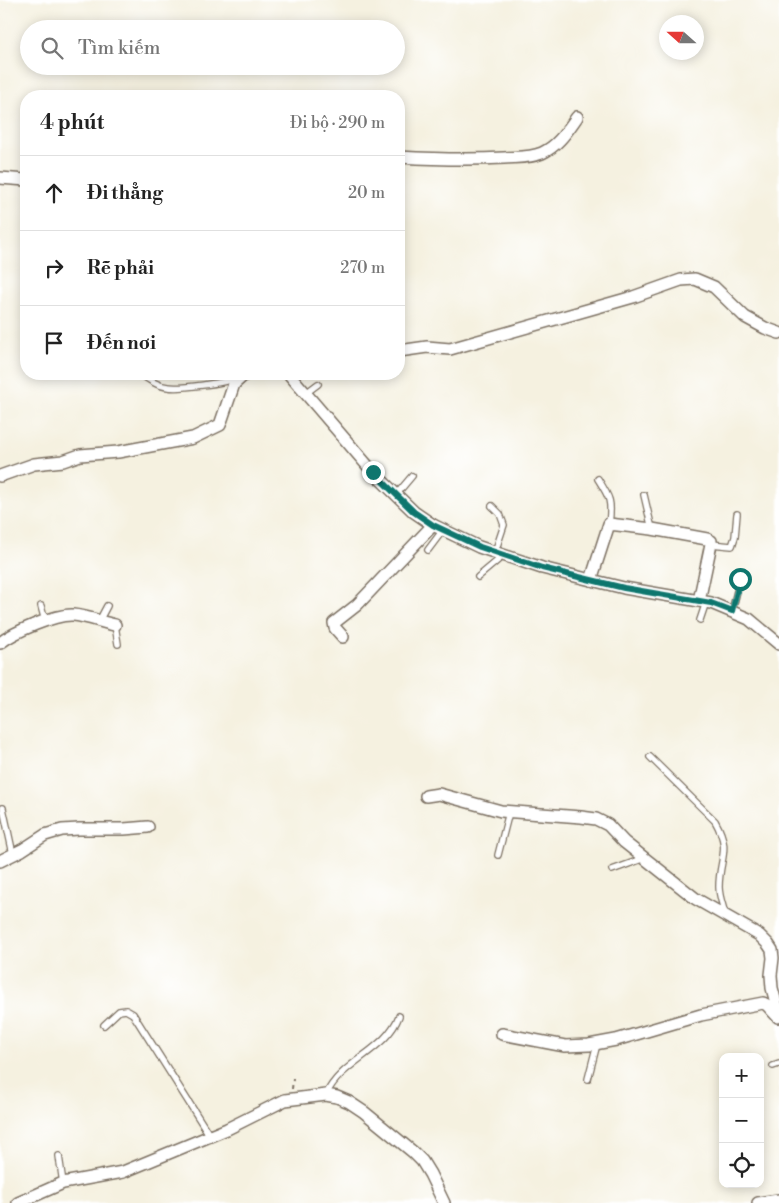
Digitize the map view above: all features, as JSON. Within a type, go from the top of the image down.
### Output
[{"type":"street","points":[[405,157],[478,160],[531,157],[553,146],[564,136],[577,118]]},
{"type":"street","points":[[0,178],[20,180]]},
{"type":"street","points":[[405,350],[427,347],[450,349],[634,297],[682,280],[695,279],[714,286],[745,317],[779,333]]},
{"type":"street","points":[[0,476],[34,464],[62,461],[80,455],[118,452],[193,438],[220,425],[234,384],[238,380]]},
{"type":"street","points":[[297,380],[373,472],[414,512],[438,528],[542,568],[624,588],[703,602],[732,611],[758,625],[779,644]]},
{"type":"street","points":[[591,580],[609,524],[652,529],[707,539],[711,541],[711,544],[703,602]]},
{"type":"street","points":[[343,637],[334,624],[357,605],[438,528]]},
{"type":"street","points":[[0,643],[9,636],[62,616],[74,615],[115,625]]},
{"type":"street","points":[[426,796],[439,794],[509,812],[581,817],[602,822],[624,842],[696,899],[759,935],[772,950],[772,988],[779,1014]]},
{"type":"street","points":[[0,861],[45,835],[62,830],[79,828],[124,830],[148,827]]},
{"type":"street","points":[[502,1034],[565,1046],[597,1044],[616,1040],[701,1015],[763,1004],[767,1005],[779,1018]]},
{"type":"street","points":[[18,1203],[63,1184],[123,1172],[210,1136],[284,1100],[326,1095],[349,1102],[413,1152],[430,1174],[444,1203]]},
{"type":"street","points":[[758,1203],[779,1200]]},
{"type":"lane","points":[[149,380],[170,388],[234,380]]},
{"type":"lane","points":[[306,393],[318,384]]},
{"type":"lane","points":[[396,495],[412,476]]},
{"type":"lane","points":[[598,479],[610,501],[609,524]]},
{"type":"lane","points":[[644,495],[652,529]]},
{"type":"lane","points":[[478,577],[499,553],[504,525],[500,514],[492,506]]},
{"type":"lane","points":[[711,544],[732,546],[734,543],[737,514]]},
{"type":"lane","points":[[428,550],[438,528]]},
{"type":"lane","points":[[732,611],[740,579]]},
{"type":"lane","points":[[700,620],[703,602]]},
{"type":"lane","points":[[41,606],[45,621]]},
{"type":"lane","points":[[99,621],[108,606]]},
{"type":"lane","points":[[115,625],[118,644]]},
{"type":"lane","points":[[650,757],[715,821],[720,830],[724,841],[724,852],[720,868],[719,889],[726,916]]},
{"type":"lane","points":[[3,808],[13,854]]},
{"type":"lane","points":[[498,856],[509,812]]},
{"type":"lane","points":[[612,870],[645,858]]},
{"type":"lane","points":[[104,1025],[119,1010],[126,1010],[133,1014],[210,1136]]},
{"type":"lane","points":[[326,1095],[339,1074],[387,1036],[396,1025],[399,1016]]},
{"type":"lane","points":[[588,1079],[597,1044]]},
{"type":"lane","points":[[59,1156],[63,1184]]},
{"type":"route","points":[[373,472],[414,512],[433,525],[480,547],[542,568],[624,588],[711,603],[732,611],[740,579]]}]
